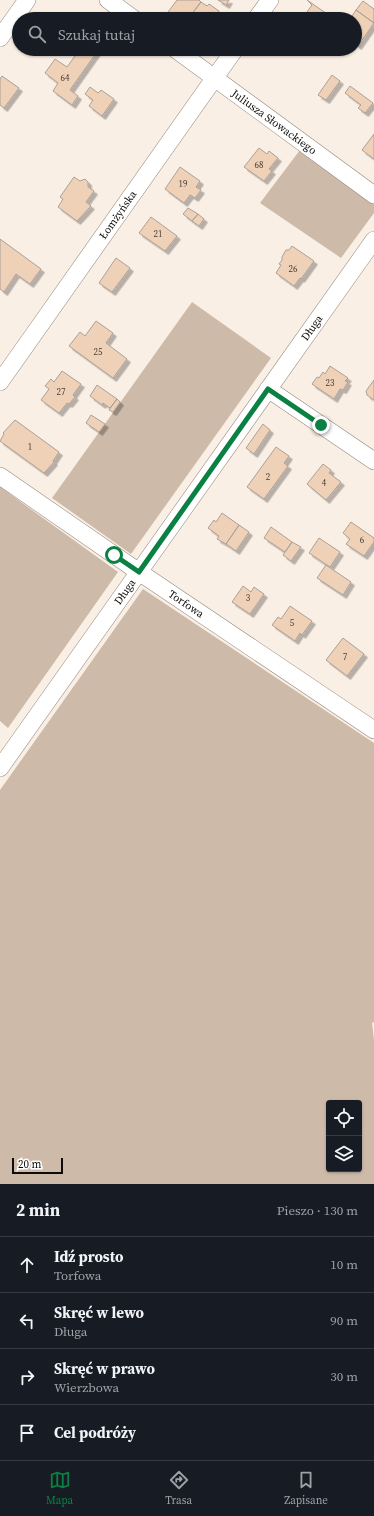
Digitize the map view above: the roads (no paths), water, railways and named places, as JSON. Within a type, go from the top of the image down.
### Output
[{"type":"street","points":[[18,12],[27,0]]},
{"type":"street","points":[[108,0],[124,12]]},
{"type":"street","points":[[261,12],[270,0]]},
{"type":"street","points":[[0,38],[12,21]]},
{"type":"street","name":"Juliusza Słowackiego","points":[[185,56],[374,195]]},
{"type":"street","name":"Łomżyńska","points":[[0,382],[230,56]]},
{"type":"street","name":"Długa","points":[[0,768],[374,240]]},
{"type":"street","points":[[268,389],[374,461]]},
{"type":"street","name":"Torfowa","points":[[0,476],[139,572],[374,730]]}]
